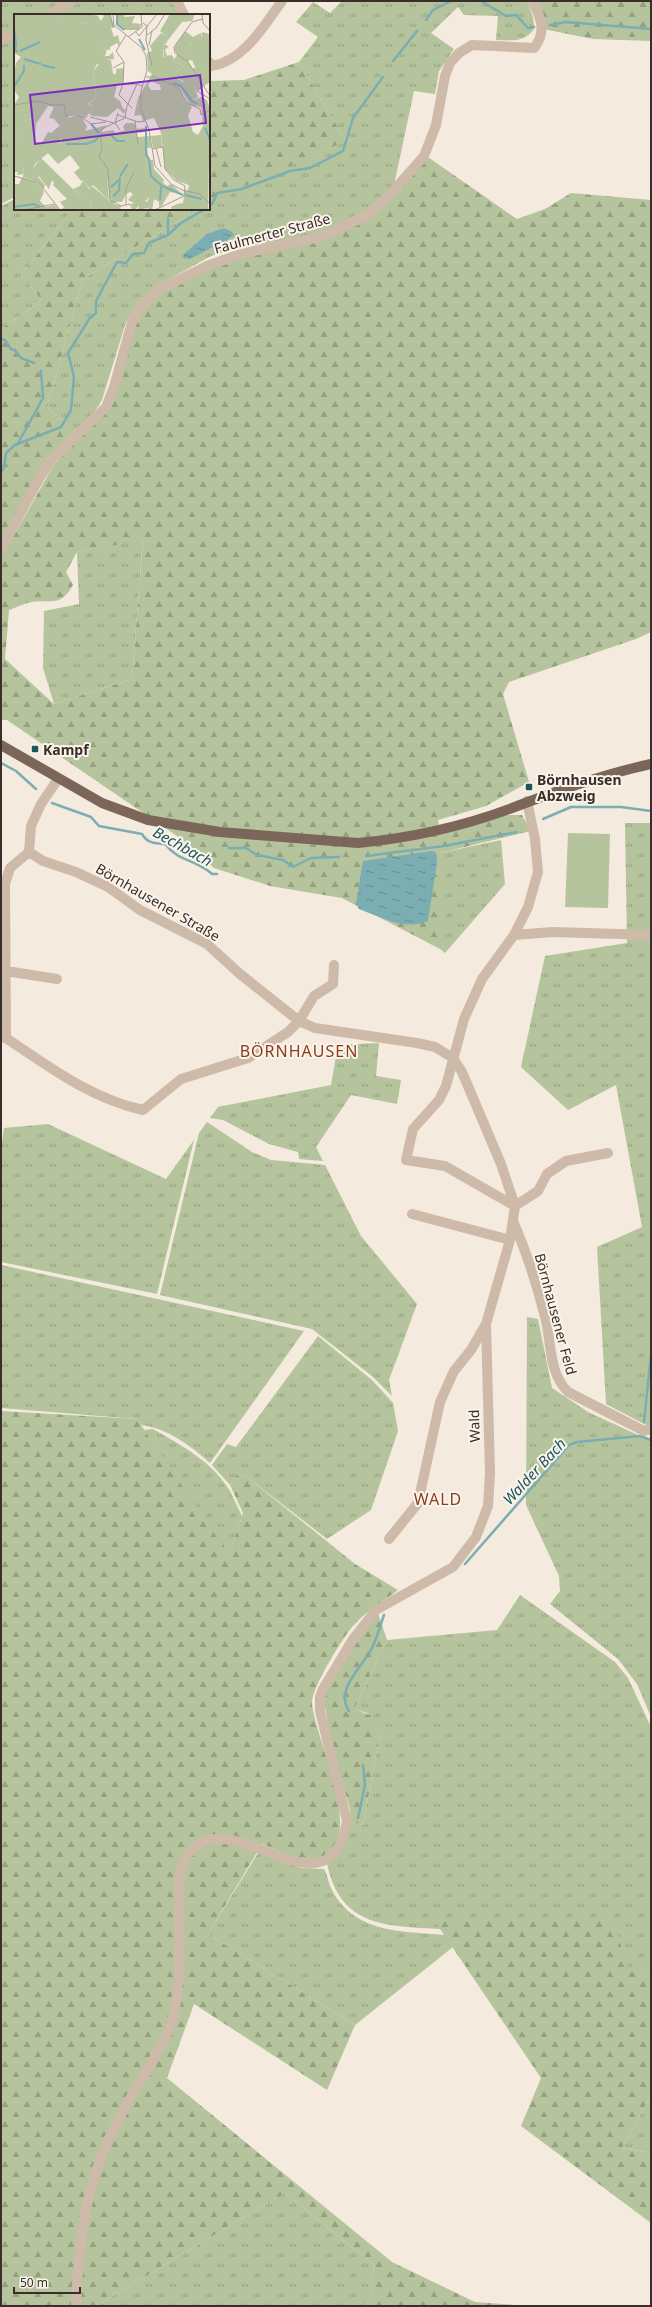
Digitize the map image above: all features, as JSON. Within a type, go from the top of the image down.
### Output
[{"type":"main road","points":[[1,745],[61,781],[121,812],[148,820],[220,832],[358,843],[381,841],[454,826],[513,808],[527,801],[651,764]]},
{"type":"street","points":[[50,14],[72,1]]},
{"type":"street","points":[[177,1],[184,14]]},
{"type":"street","points":[[210,63],[212,66],[221,64],[248,47],[282,1]]},
{"type":"street","name":"Faulmerter Straße","points":[[1,549],[51,460],[106,406],[114,387],[128,332],[136,314],[148,299],[168,284],[207,266],[240,254],[324,236],[365,216],[385,200],[424,156],[435,131],[450,63],[459,53],[472,45],[534,48],[540,41],[543,29],[540,17],[532,1]]},
{"type":"street","points":[[1,40],[14,34]]},
{"type":"street","points":[[61,781],[41,804],[31,826],[29,852],[10,868],[5,884],[6,971],[3,1038],[82,1087],[121,1106],[143,1110],[181,1079],[248,1058],[288,1032],[299,1021],[314,996],[332,984],[334,965]]},
{"type":"street","points":[[527,801],[536,839],[538,872],[528,907],[514,935],[482,979],[464,1019],[446,1086],[440,1100],[413,1129],[406,1160],[445,1166],[515,1206],[538,1191],[547,1174],[566,1161],[608,1153]]},
{"type":"street","name":"Börnhausener Straße","points":[[29,852],[44,861],[76,872],[108,887],[140,910],[207,944],[245,978],[299,1021],[315,1028],[417,1043],[434,1047],[453,1058],[462,1072],[501,1164],[515,1206],[510,1240],[486,1324]]},
{"type":"street","points":[[514,935],[553,932],[651,935]]},
{"type":"street","points":[[6,971],[58,979]]},
{"type":"street","points":[[412,1214],[510,1240]]},
{"type":"street","name":"Börnhausener Feld","points":[[513,1221],[522,1242],[546,1318],[552,1364],[560,1384],[568,1392],[644,1431],[651,1429]]},
{"type":"street","points":[[389,1539],[418,1504],[433,1445],[440,1402],[454,1371],[471,1350],[486,1324]]},
{"type":"street","name":"Wald","points":[[76,2306],[84,2209],[94,2174],[113,2130],[170,2028],[177,1996],[179,1893],[184,1860],[204,1840],[216,1837],[229,1838],[286,1859],[310,1864],[323,1860],[336,1852],[344,1838],[347,1821],[320,1711],[320,1697],[328,1679],[353,1639],[376,1610],[452,1566],[476,1537],[488,1506],[490,1473],[486,1324]]},
{"type":"green space","points":[[1,1],[67,1],[43,14],[14,14],[14,30],[1,36]]},
{"type":"green space","points":[[75,1],[175,1],[182,14],[52,14]]},
{"type":"green space","points":[[342,1],[527,1],[533,17],[534,29],[522,39],[496,40],[498,16],[464,15],[458,7],[431,33],[454,49],[439,71],[435,94],[414,91],[394,185],[367,209],[339,226],[307,236],[235,249],[211,256],[153,288],[139,302],[126,322],[102,400],[93,414],[74,431],[47,407],[83,279],[196,210],[210,210],[210,201],[215,198],[346,141],[299,62],[318,37],[296,22],[313,2],[330,13]]},
{"type":"green space","points":[[533,1],[651,1],[651,41],[593,39],[543,29]]},
{"type":"green space","points":[[14,34],[14,198],[1,204],[1,41]]},
{"type":"green space","points":[[299,62],[346,141],[210,202],[210,81],[244,80]]},
{"type":"green space","points":[[425,155],[517,219],[545,209],[571,193],[651,200],[651,632],[636,639],[509,682],[503,694],[529,782],[486,806],[438,820],[440,834],[504,815],[522,815],[531,831],[440,853],[440,949],[342,898],[270,886],[214,868],[183,840],[7,720],[1,720],[1,554],[11,541],[53,466],[61,456],[96,423],[133,326],[152,297],[226,262],[350,228]],"holes":[[[143,540],[132,679],[54,704],[5,659],[9,610],[27,603],[53,601],[63,598],[73,585],[66,572],[77,552]]]},
{"type":"green space","points":[[14,200],[14,210],[67,210],[69,214],[21,275],[42,300],[1,329],[1,206]]},
{"type":"green space","points":[[67,210],[196,210],[83,279],[47,407],[74,431],[58,447],[1,540],[1,329],[42,300],[21,275],[69,214]]},
{"type":"green space","points":[[143,539],[132,679],[54,704],[43,668],[44,611],[79,604],[77,552]]},
{"type":"green space","points":[[625,823],[651,823],[651,1425],[648,1426],[606,1404],[597,1247],[642,1227],[616,1085],[568,1110],[521,1067],[545,956],[627,943]]},
{"type":"green space","points":[[568,833],[610,834],[608,908],[565,907]]},
{"type":"green space","points":[[501,840],[505,884],[445,953],[440,949],[440,853]]},
{"type":"green space","points":[[379,1043],[376,1076],[401,1080],[397,1104],[351,1095],[316,1147],[323,1161],[299,1159],[298,1152],[269,1144],[223,1120],[210,1118],[218,1107],[331,1085],[338,1045]]},
{"type":"green space","points":[[207,1122],[252,1152],[271,1160],[325,1165],[361,1236],[417,1304],[389,1380],[392,1396],[373,1377],[312,1329],[160,1295],[199,1133]]},
{"type":"green space","points":[[48,1124],[166,1179],[194,1140],[157,1294],[1,1262],[1,1149],[4,1128]]},
{"type":"green space","points":[[1,1265],[304,1331],[210,1463],[195,1450],[178,1439],[160,1430],[141,1425],[137,1419],[1,1408]]},
{"type":"green space","points":[[527,1317],[538,1319],[552,1388],[588,1412],[651,1441],[651,1717],[637,1684],[618,1659],[550,1604],[560,1591],[559,1576],[526,1505]]},
{"type":"green space","points":[[318,1336],[372,1380],[393,1403],[398,1431],[371,1510],[327,1539],[247,1477],[237,1475],[230,1485],[212,1465],[227,1444],[236,1447]]},
{"type":"green space","points":[[1,1411],[137,1419],[229,1555],[243,1513],[230,1485],[237,1475],[247,1477],[355,1564],[398,1590],[369,1611],[353,1626],[328,1663],[313,1696],[312,1703],[315,1719],[337,1795],[340,1820],[337,1841],[327,1855],[305,1859],[289,1855],[262,1844],[208,1934],[355,2025],[327,2090],[194,2004],[167,2078],[392,2262],[475,2302],[529,2306],[363,2306],[370,2301],[374,2265],[285,2193],[96,2306],[1,2306]]},
{"type":"green space","points":[[153,1429],[196,1455],[206,1463],[215,1471],[230,1491],[242,1516],[229,1556],[144,1430]]},
{"type":"green space","points":[[520,1595],[615,1662],[628,1678],[651,1727],[651,1970],[629,1973],[433,1917],[441,1929],[402,1927],[385,1924],[369,1919],[355,1912],[343,1901],[334,1885],[327,1864],[337,1855],[344,1845],[351,1822],[363,1825],[380,1734],[367,1713],[357,1710],[355,1707],[387,1640],[497,1630]]},
{"type":"green space","points":[[378,1613],[387,1640],[355,1707],[357,1710],[374,1717],[375,1724],[380,1734],[363,1825],[351,1822],[350,1809],[332,1747],[324,1701],[326,1685]]},
{"type":"green space","points":[[258,1853],[301,1868],[324,1869],[330,1886],[339,1902],[364,1922],[395,1930],[445,1935],[453,1947],[355,2025],[208,1934]]},
{"type":"green space","points":[[432,1917],[613,1920],[629,1972],[651,1970],[651,2095],[622,2148],[651,2153],[651,2223],[521,2126],[541,2078]]},
{"type":"green space","points":[[651,2095],[651,2153],[622,2148]]},
{"type":"green space","points":[[285,2193],[374,2265],[370,2301],[363,2306],[96,2306]]},
{"type":"water","points":[[224,228],[232,232],[233,235],[229,239],[190,259],[183,258],[184,254],[207,234]]},
{"type":"water","points":[[432,851],[436,853],[437,862],[428,921],[419,924],[402,924],[384,919],[359,909],[356,903],[363,861]]},
{"type":"waterway","points":[[426,20],[433,10],[451,1]]},
{"type":"waterway","points":[[481,1],[506,16],[516,15],[528,28],[534,27]]},
{"type":"waterway","points":[[550,25],[566,22],[651,29]]},
{"type":"waterway","points":[[393,61],[417,31]]},
{"type":"waterway","points":[[210,205],[213,203],[217,193],[242,189],[290,171],[310,168],[343,151],[353,118],[383,77]]},
{"type":"waterway","points":[[1,472],[4,468],[6,453],[15,445],[61,427],[71,410],[74,377],[68,353],[89,319],[96,313],[96,301],[117,262],[126,263],[133,254],[144,253],[149,243],[168,235],[181,223],[203,210]]},
{"type":"waterway","points":[[168,219],[168,235]]},
{"type":"waterway","points":[[1,339],[5,340],[11,349],[15,350],[21,358],[34,363]]},
{"type":"waterway","points":[[17,445],[43,398],[41,371]]},
{"type":"waterway","name":"Bechbach","points":[[1,763],[16,771],[36,789]]},
{"type":"waterway","name":"Bechbach","points":[[52,803],[91,817],[99,826],[142,834],[147,840],[165,844],[176,854],[206,869],[212,874],[217,874]]},
{"type":"waterway","name":"Bechbach","points":[[543,819],[571,807],[621,807],[651,811]]},
{"type":"waterway","name":"Bechbach","points":[[366,856],[444,846],[517,832]]},
{"type":"waterway","name":"Bechbach","points":[[229,848],[246,848],[257,855],[283,860],[293,867],[311,858],[339,857]]},
{"type":"waterway","name":"Walder Bach","points":[[644,1422],[651,1355]]},
{"type":"waterway","name":"Walder Bach","points":[[465,1564],[569,1445],[577,1442],[640,1436],[651,1440]]},
{"type":"waterway","name":"Walder Bach","points":[[349,1711],[345,1703],[347,1686],[372,1648],[384,1615]]},
{"type":"waterway","name":"Walder Bach","points":[[358,1818],[365,1785],[363,1765]]},
{"type":"place","name":"Kampf","points":[[35,749]]},
{"type":"place","name":"Börnhausen Abzweig","points":[[529,787]]},
{"type":"district","name":"BÖRNHAUSEN","points":[[299,1051]]},
{"type":"district","name":"WALD","points":[[438,1499]]}]
